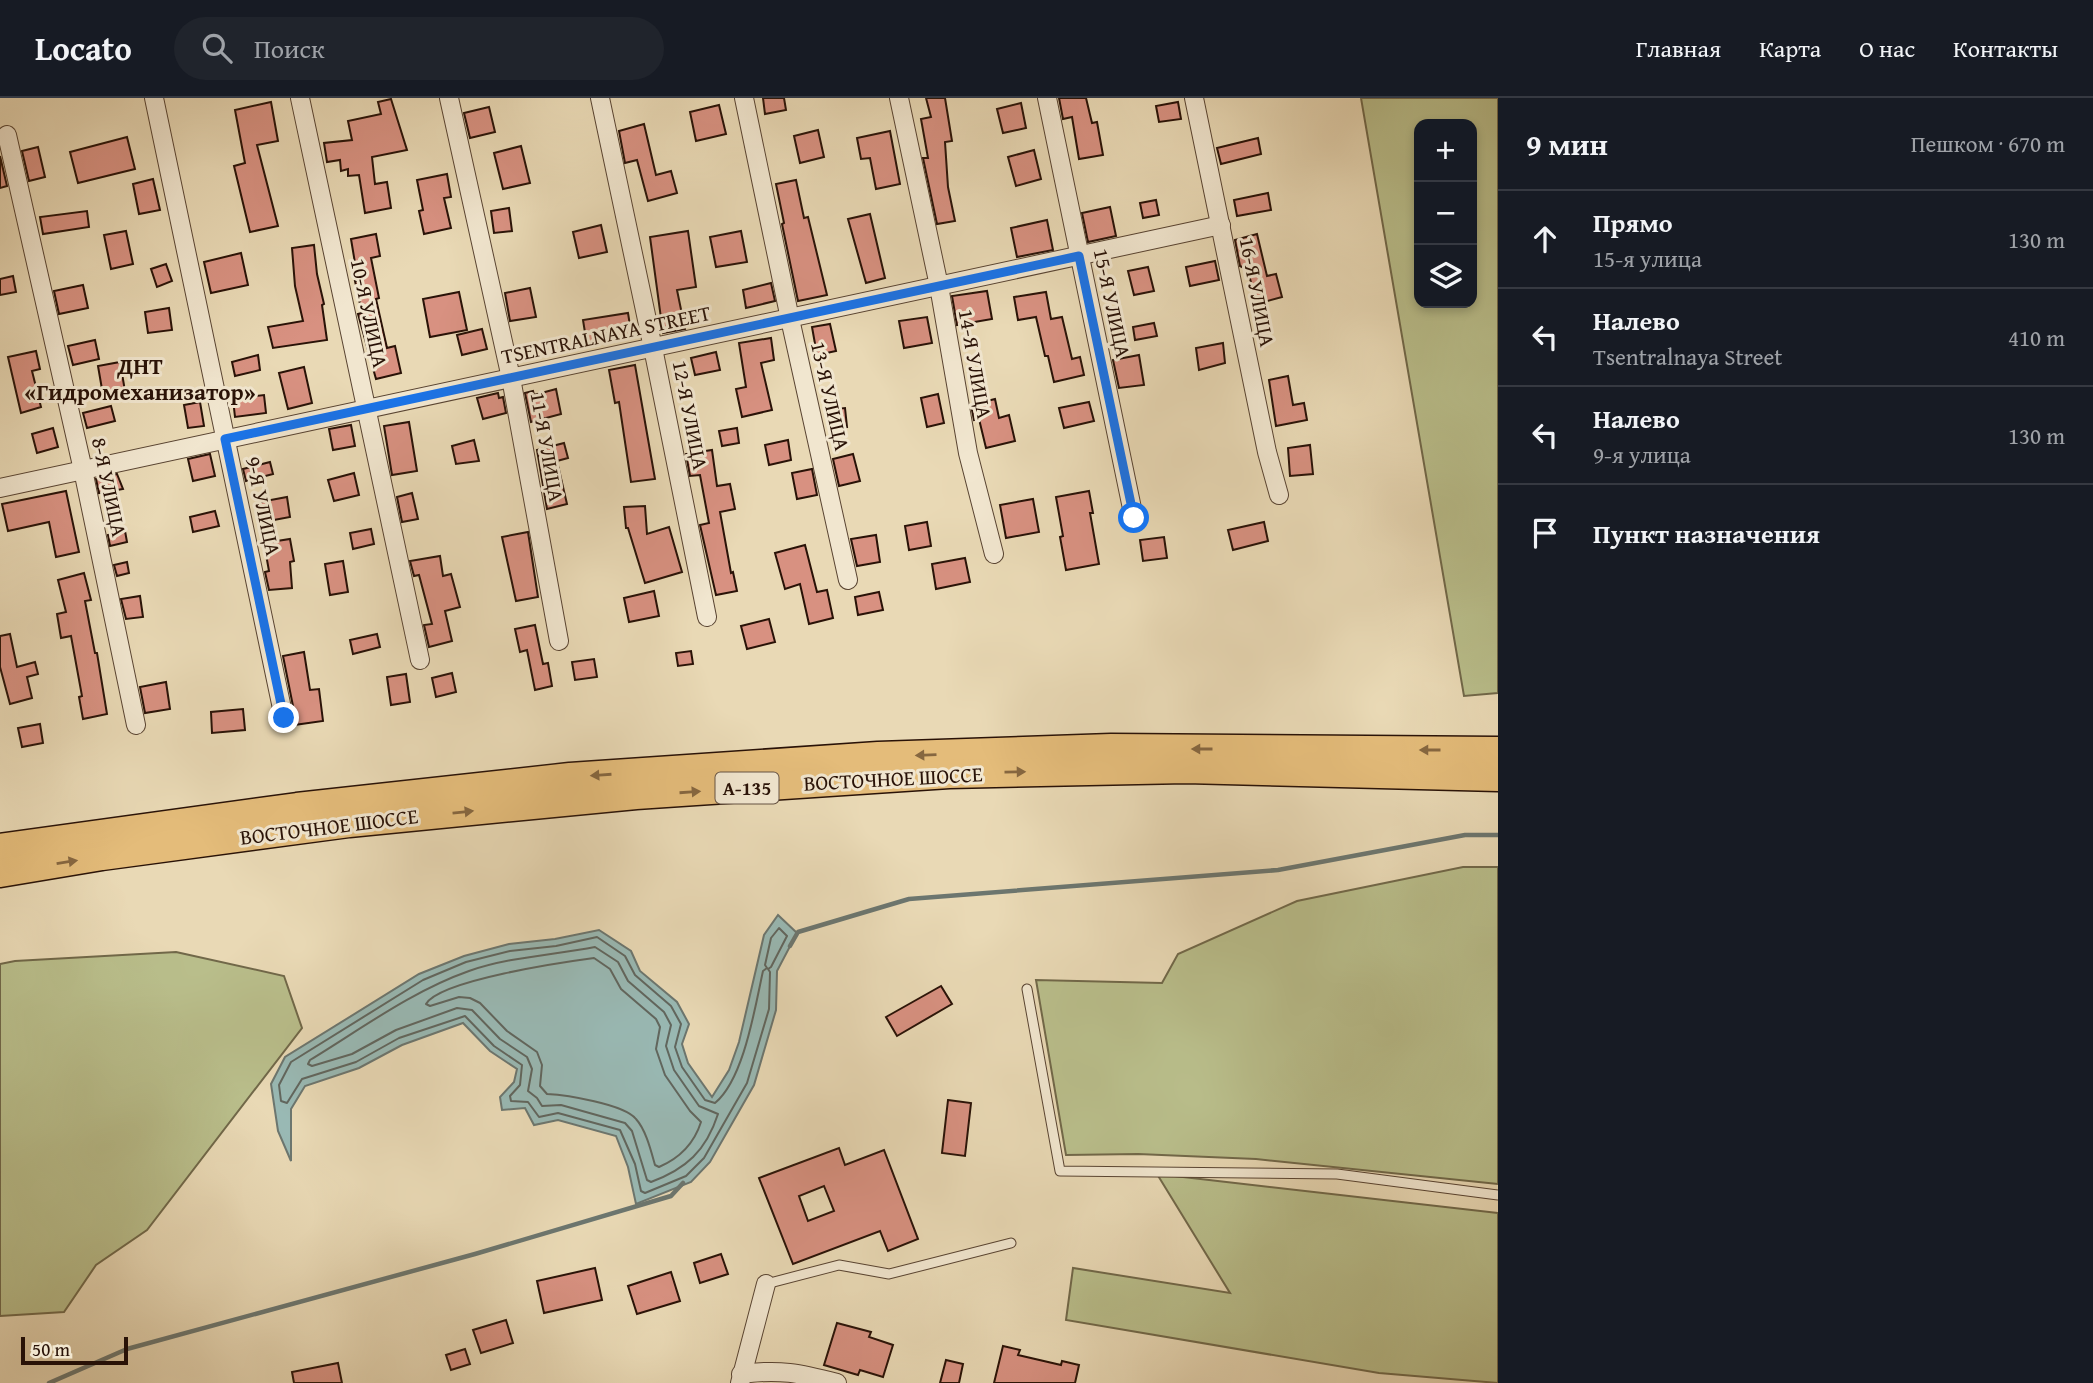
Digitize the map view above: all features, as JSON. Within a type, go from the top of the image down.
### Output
[{"type":"highway","name":"ВОСТОЧНОЕ ШОССЕ","points":[[0,848],[297,807],[556,779],[878,756],[1111,748],[1498,751]]},
{"type":"highway","name":"ВОСТОЧНОЕ ШОССЕ","points":[[0,873],[102,856],[349,823],[636,795],[949,774],[1186,769],[1426,773],[1498,777]]},
{"type":"street","name":"9-Я УЛИЦА","points":[[154,98],[284,718]]},
{"type":"street","name":"10-Я УЛИЦА","points":[[300,98],[420,660]]},
{"type":"street","name":"11-Я УЛИЦА","points":[[449,98],[511,378],[559,641]]},
{"type":"street","name":"12-Я УЛИЦА","points":[[600,98],[707,617]]},
{"type":"street","name":"13-Я УЛИЦА","points":[[744,98],[848,580]]},
{"type":"street","name":"14-Я УЛИЦА","points":[[899,98],[939,286],[968,453],[994,554]]},
{"type":"street","name":"15-Я УЛИЦА","points":[[1048,98],[1134,518]]},
{"type":"street","name":"16-Я УЛИЦА","points":[[1194,98],[1267,452],[1279,495]]},
{"type":"street","name":"8-Я УЛИЦА","points":[[8,135],[83,470],[136,725]]},
{"type":"street","name":"TSENTRALNAYA STREET","points":[[0,488],[1221,225]]},
{"type":"street","points":[[741,1379],[766,1284]]},
{"type":"street","points":[[741,1379],[773,1370],[799,1373],[837,1383]]},
{"type":"lane","points":[[1027,989],[1060,1171],[1336,1174],[1498,1195]]},
{"type":"lane","points":[[766,1284],[839,1265],[889,1274],[1011,1243]]},
{"type":"green space","points":[[1361,98],[1498,98],[1498,693],[1464,696]]},
{"type":"green space","points":[[1463,867],[1498,867],[1498,1184],[1256,1159],[1138,1154],[1066,1155],[1036,980],[1162,983],[1178,954],[1297,901]]},
{"type":"green space","points":[[176,952],[284,976],[302,1028],[147,1230],[96,1265],[64,1312],[0,1316],[0,964]]},
{"type":"green space","points":[[1157,1174],[1498,1213],[1498,1383],[1379,1373],[1066,1320],[1073,1268],[1230,1293]]},
{"type":"water","points":[[778,915],[797,933],[777,971],[776,1010],[754,1085],[710,1162],[691,1182],[636,1204],[628,1167],[616,1136],[558,1120],[534,1125],[525,1108],[502,1110],[500,1097],[514,1082],[517,1069],[490,1051],[463,1023],[402,1045],[359,1068],[305,1086],[291,1109],[291,1161],[278,1131],[271,1084],[285,1057],[419,974],[464,956],[509,944],[555,939],[599,930],[631,951],[640,971],[677,1002],[689,1024],[682,1044],[688,1063],[712,1097],[729,1070],[739,1042],[764,935]]},
{"type":"building","points":[[763,98],[784,98],[786,110],[765,114]]},
{"type":"building","points":[[926,98],[945,98],[952,141],[945,142],[948,187],[955,221],[937,224],[923,158],[928,158],[921,119],[931,117]]},
{"type":"building","points":[[1059,98],[1086,98],[1092,123],[1097,122],[1103,155],[1079,159],[1072,117],[1063,119]]},
{"type":"building","points":[[391,99],[407,150],[372,157],[375,184],[387,182],[391,208],[365,213],[359,175],[348,176],[348,169],[341,171],[340,160],[327,162],[324,143],[352,140],[348,121],[381,114],[378,102]]},
{"type":"building","points":[[271,102],[278,141],[257,145],[278,226],[250,232],[234,166],[245,163],[235,110]]},
{"type":"building","points":[[1178,102],[1181,119],[1159,122],[1156,106]]},
{"type":"building","points":[[1021,103],[1026,128],[1003,133],[997,109]]},
{"type":"building","points":[[719,105],[726,134],[696,141],[690,112]]},
{"type":"building","points":[[489,107],[495,132],[470,138],[464,113]]},
{"type":"building","points":[[644,124],[656,175],[671,171],[677,193],[648,201],[637,160],[625,163],[619,131]]},
{"type":"building","points":[[818,130],[824,157],[800,163],[794,136]]},
{"type":"building","points":[[890,131],[900,184],[876,189],[870,158],[861,159],[857,138]]},
{"type":"building","points":[[127,137],[135,169],[78,183],[70,152]]},
{"type":"building","points":[[1258,138],[1261,154],[1221,164],[1217,148]]},
{"type":"building","points":[[521,146],[530,183],[503,189],[494,153]]},
{"type":"building","points":[[38,147],[45,177],[29,181],[22,151]]},
{"type":"building","points":[[1034,150],[1041,179],[1016,186],[1008,157]]},
{"type":"building","points":[[0,156],[7,186],[0,188]]},
{"type":"building","points":[[447,174],[451,197],[444,198],[451,228],[424,234],[417,180]]},
{"type":"building","points":[[153,179],[160,210],[139,214],[133,184]]},
{"type":"building","points":[[796,180],[804,218],[808,217],[827,295],[798,301],[776,184]]},
{"type":"building","points":[[1268,193],[1271,210],[1237,216],[1234,200]]},
{"type":"building","points":[[1156,200],[1159,215],[1143,218],[1140,203]]},
{"type":"building","points":[[1110,207],[1116,236],[1088,242],[1082,213]]},
{"type":"building","points":[[509,208],[512,231],[494,233],[491,211]]},
{"type":"building","points":[[87,211],[89,227],[43,234],[40,217]]},
{"type":"building","points":[[870,214],[885,278],[866,283],[848,219]]},
{"type":"building","points":[[1047,220],[1053,250],[1017,257],[1011,228]]},
{"type":"building","points":[[601,225],[607,252],[579,258],[573,232]]},
{"type":"building","points":[[126,231],[133,264],[111,269],[104,235]]},
{"type":"building","points":[[688,231],[696,287],[677,290],[685,329],[663,333],[650,237]]},
{"type":"building","points":[[741,231],[747,262],[716,267],[710,237]]},
{"type":"building","points":[[376,234],[380,256],[371,258],[379,298],[376,299],[387,348],[395,346],[401,373],[376,379],[358,314],[362,313],[355,281],[358,281],[351,239]]},
{"type":"building","points":[[1257,234],[1267,276],[1276,274],[1282,297],[1256,304],[1248,270],[1240,266],[1235,240]]},
{"type":"building","points":[[314,245],[327,340],[273,348],[268,327],[303,321],[295,286],[292,248]]},
{"type":"building","points":[[241,253],[248,285],[211,293],[204,262]]},
{"type":"building","points":[[1215,261],[1219,280],[1190,286],[1186,267]]},
{"type":"building","points":[[166,264],[172,281],[157,287],[151,269]]},
{"type":"building","points":[[1148,267],[1154,291],[1134,295],[1128,271]]},
{"type":"building","points":[[13,276],[16,292],[0,295],[0,279]]},
{"type":"building","points":[[771,283],[775,301],[746,308],[743,290]]},
{"type":"building","points":[[83,285],[88,308],[59,314],[54,291]]},
{"type":"building","points":[[530,288],[536,317],[510,321],[505,293]]},
{"type":"building","points":[[987,291],[992,319],[957,325],[952,296]]},
{"type":"building","points":[[459,292],[467,330],[430,337],[423,299]]},
{"type":"building","points":[[1046,292],[1051,319],[1062,317],[1072,359],[1080,357],[1084,375],[1054,382],[1036,317],[1018,320],[1014,297]]},
{"type":"building","points":[[169,308],[172,330],[148,333],[145,312]]},
{"type":"building","points":[[628,313],[632,338],[587,345],[583,320]]},
{"type":"building","points":[[927,317],[932,343],[904,348],[899,321]]},
{"type":"building","points":[[1154,323],[1157,336],[1135,340],[1133,327]]},
{"type":"building","points":[[830,324],[836,351],[817,355],[812,327]]},
{"type":"building","points":[[482,329],[487,349],[462,355],[457,335]]},
{"type":"building","points":[[771,338],[774,360],[761,363],[772,410],[742,417],[736,389],[746,387],[739,343]]},
{"type":"building","points":[[95,340],[99,359],[73,365],[68,346]]},
{"type":"building","points":[[1223,343],[1225,363],[1199,370],[1196,348]]},
{"type":"building","points":[[36,351],[40,369],[32,371],[41,407],[21,413],[8,357]]},
{"type":"building","points":[[716,352],[720,370],[695,375],[691,358]]},
{"type":"building","points":[[258,355],[260,370],[235,376],[232,362]]},
{"type":"building","points":[[1139,355],[1144,385],[1119,388],[1113,360]]},
{"type":"building","points":[[120,362],[125,391],[103,395],[98,366]]},
{"type":"building","points":[[635,365],[655,479],[631,482],[619,402],[615,403],[609,370]]},
{"type":"building","points":[[304,367],[312,403],[288,409],[279,373]]},
{"type":"building","points":[[1288,376],[1293,405],[1304,403],[1307,420],[1276,426],[1269,380]]},
{"type":"building","points":[[556,389],[561,414],[531,422],[525,393],[533,391],[534,395]]},
{"type":"building","points":[[498,393],[499,398],[503,397],[506,413],[483,419],[477,398]]},
{"type":"building","points":[[938,394],[944,423],[927,427],[921,398]]},
{"type":"building","points":[[264,395],[266,413],[235,417],[233,399]]},
{"type":"building","points":[[995,399],[999,418],[1009,415],[1015,441],[986,448],[979,419],[974,420],[971,405]]},
{"type":"building","points":[[200,402],[204,426],[188,428],[184,405]]},
{"type":"building","points":[[1089,402],[1094,421],[1064,428],[1059,408]]},
{"type":"building","points":[[111,406],[115,421],[87,428],[83,413]]},
{"type":"building","points":[[845,408],[847,427],[830,428],[828,410]]},
{"type":"building","points":[[409,422],[417,471],[392,475],[384,426]]},
{"type":"building","points":[[351,425],[355,446],[333,450],[329,429]]},
{"type":"building","points":[[53,428],[58,447],[37,453],[32,434]]},
{"type":"building","points":[[737,428],[739,443],[722,446],[719,431]]},
{"type":"building","points":[[474,440],[479,461],[456,464],[452,446]]},
{"type":"building","points":[[788,440],[791,460],[769,465],[765,445]]},
{"type":"building","points":[[564,443],[568,458],[557,461],[567,504],[547,509],[537,450]]},
{"type":"building","points":[[1310,445],[1313,474],[1290,476],[1288,448]]},
{"type":"building","points":[[712,450],[717,486],[730,484],[735,509],[720,512],[737,591],[716,595],[700,525],[709,523],[700,475],[690,476],[686,454]]},
{"type":"building","points":[[210,454],[215,476],[193,481],[188,459]]},
{"type":"building","points":[[853,454],[860,481],[839,486],[833,459]]},
{"type":"building","points":[[270,462],[273,474],[246,481],[243,469]]},
{"type":"building","points":[[812,469],[817,495],[797,499],[792,473]]},
{"type":"building","points":[[354,473],[359,495],[334,501],[328,480]]},
{"type":"building","points":[[117,474],[123,489],[99,493],[96,479]]},
{"type":"building","points":[[66,491],[79,552],[56,557],[49,522],[8,531],[2,504]]},
{"type":"building","points":[[1089,491],[1099,564],[1066,570],[1056,497]]},
{"type":"building","points":[[412,493],[418,519],[402,522],[397,497]]},
{"type":"building","points":[[287,497],[290,517],[263,522],[260,502]]},
{"type":"building","points":[[1033,499],[1039,532],[1006,538],[1000,505]]},
{"type":"building","points":[[645,506],[647,534],[669,527],[682,572],[645,583],[626,528],[624,507]]},
{"type":"building","points":[[215,511],[219,526],[193,532],[190,517]]},
{"type":"building","points":[[927,522],[931,546],[909,550],[905,526]]},
{"type":"building","points":[[1264,522],[1268,541],[1233,550],[1228,530]]},
{"type":"building","points":[[371,529],[374,544],[353,549],[350,533]]},
{"type":"building","points":[[125,531],[127,542],[110,546],[108,535]]},
{"type":"building","points":[[528,532],[538,597],[516,601],[502,537]]},
{"type":"building","points":[[876,535],[880,562],[857,566],[851,539]]},
{"type":"building","points":[[1164,537],[1167,558],[1143,561],[1140,540]]},
{"type":"building","points":[[290,539],[294,561],[290,562],[292,588],[269,590],[264,543]]},
{"type":"building","points":[[805,545],[817,592],[827,590],[833,618],[809,624],[800,584],[785,589],[775,553]]},
{"type":"building","points":[[440,556],[443,576],[451,574],[460,607],[445,611],[452,641],[429,647],[424,625],[432,624],[419,575],[414,576],[410,561]]},
{"type":"building","points":[[965,558],[970,582],[936,589],[932,564]]},
{"type":"building","points":[[343,561],[348,592],[330,595],[325,564]]},
{"type":"building","points":[[127,562],[129,573],[117,576],[114,565]]},
{"type":"building","points":[[84,573],[91,600],[85,601],[107,714],[83,719],[79,697],[82,696],[71,636],[61,638],[57,614],[66,612],[58,580]]},
{"type":"building","points":[[654,591],[659,616],[629,622],[624,598]]},
{"type":"building","points":[[879,592],[883,610],[858,615],[855,597]]},
{"type":"building","points":[[140,596],[143,617],[126,619],[121,599]]},
{"type":"building","points":[[769,619],[775,642],[747,649],[741,626]]},
{"type":"building","points":[[535,625],[543,664],[548,663],[552,686],[535,690],[527,650],[520,652],[515,629]]},
{"type":"building","points":[[10,634],[17,667],[35,662],[38,674],[27,677],[32,698],[10,704],[0,667],[0,636]]},
{"type":"building","points":[[377,634],[380,647],[353,654],[350,640]]},
{"type":"building","points":[[691,651],[693,664],[678,666],[676,653]]},
{"type":"building","points":[[304,652],[310,690],[319,689],[323,721],[294,725],[295,716],[283,656]]},
{"type":"building","points":[[594,659],[597,677],[575,680],[572,662]]},
{"type":"building","points":[[452,673],[456,692],[436,697],[432,678]]},
{"type":"building","points":[[406,674],[410,702],[391,705],[387,677]]},
{"type":"building","points":[[166,682],[170,709],[145,713],[140,687]]},
{"type":"building","points":[[243,709],[245,730],[212,733],[211,712]]},
{"type":"building","points":[[40,724],[43,743],[22,747],[18,728]]},
{"type":"building","points":[[941,986],[952,1004],[897,1036],[886,1017]]},
{"type":"building","points":[[948,1100],[971,1103],[965,1156],[942,1153]]},
{"type":"building","points":[[839,1148],[845,1165],[884,1150],[918,1239],[888,1251],[880,1231],[793,1264],[759,1178]],"holes":[[[824,1186],[834,1211],[808,1221],[799,1196]]]},
{"type":"building","points":[[721,1254],[728,1274],[700,1283],[694,1263]]},
{"type":"building","points":[[595,1268],[602,1300],[544,1313],[537,1281]]},
{"type":"building","points":[[671,1272],[680,1301],[637,1314],[628,1286]]},
{"type":"building","points":[[506,1320],[513,1343],[481,1353],[473,1330]]},
{"type":"building","points":[[837,1323],[871,1332],[869,1337],[893,1345],[883,1377],[860,1370],[858,1375],[824,1365]]},
{"type":"building","points":[[1003,1346],[1020,1350],[1018,1355],[1061,1365],[1062,1361],[1079,1365],[1075,1383],[994,1383]]},
{"type":"building","points":[[465,1349],[470,1364],[451,1370],[446,1355]]},
{"type":"building","points":[[946,1360],[963,1364],[959,1383],[940,1383]]},
{"type":"building","points":[[338,1363],[342,1383],[294,1383],[292,1372]]},
{"type":"waterway","points":[[790,946],[798,932],[909,899],[1278,870],[1465,835],[1498,835]]},
{"type":"waterway","points":[[49,1383],[127,1349],[475,1254],[671,1196],[683,1183]]},
{"type":"district","name":"ДНТ «Гидромеханизатор»","points":[[140,379]]},
{"type":"route","points":[[284,718],[225,439],[1079,256],[1134,518]]}]
